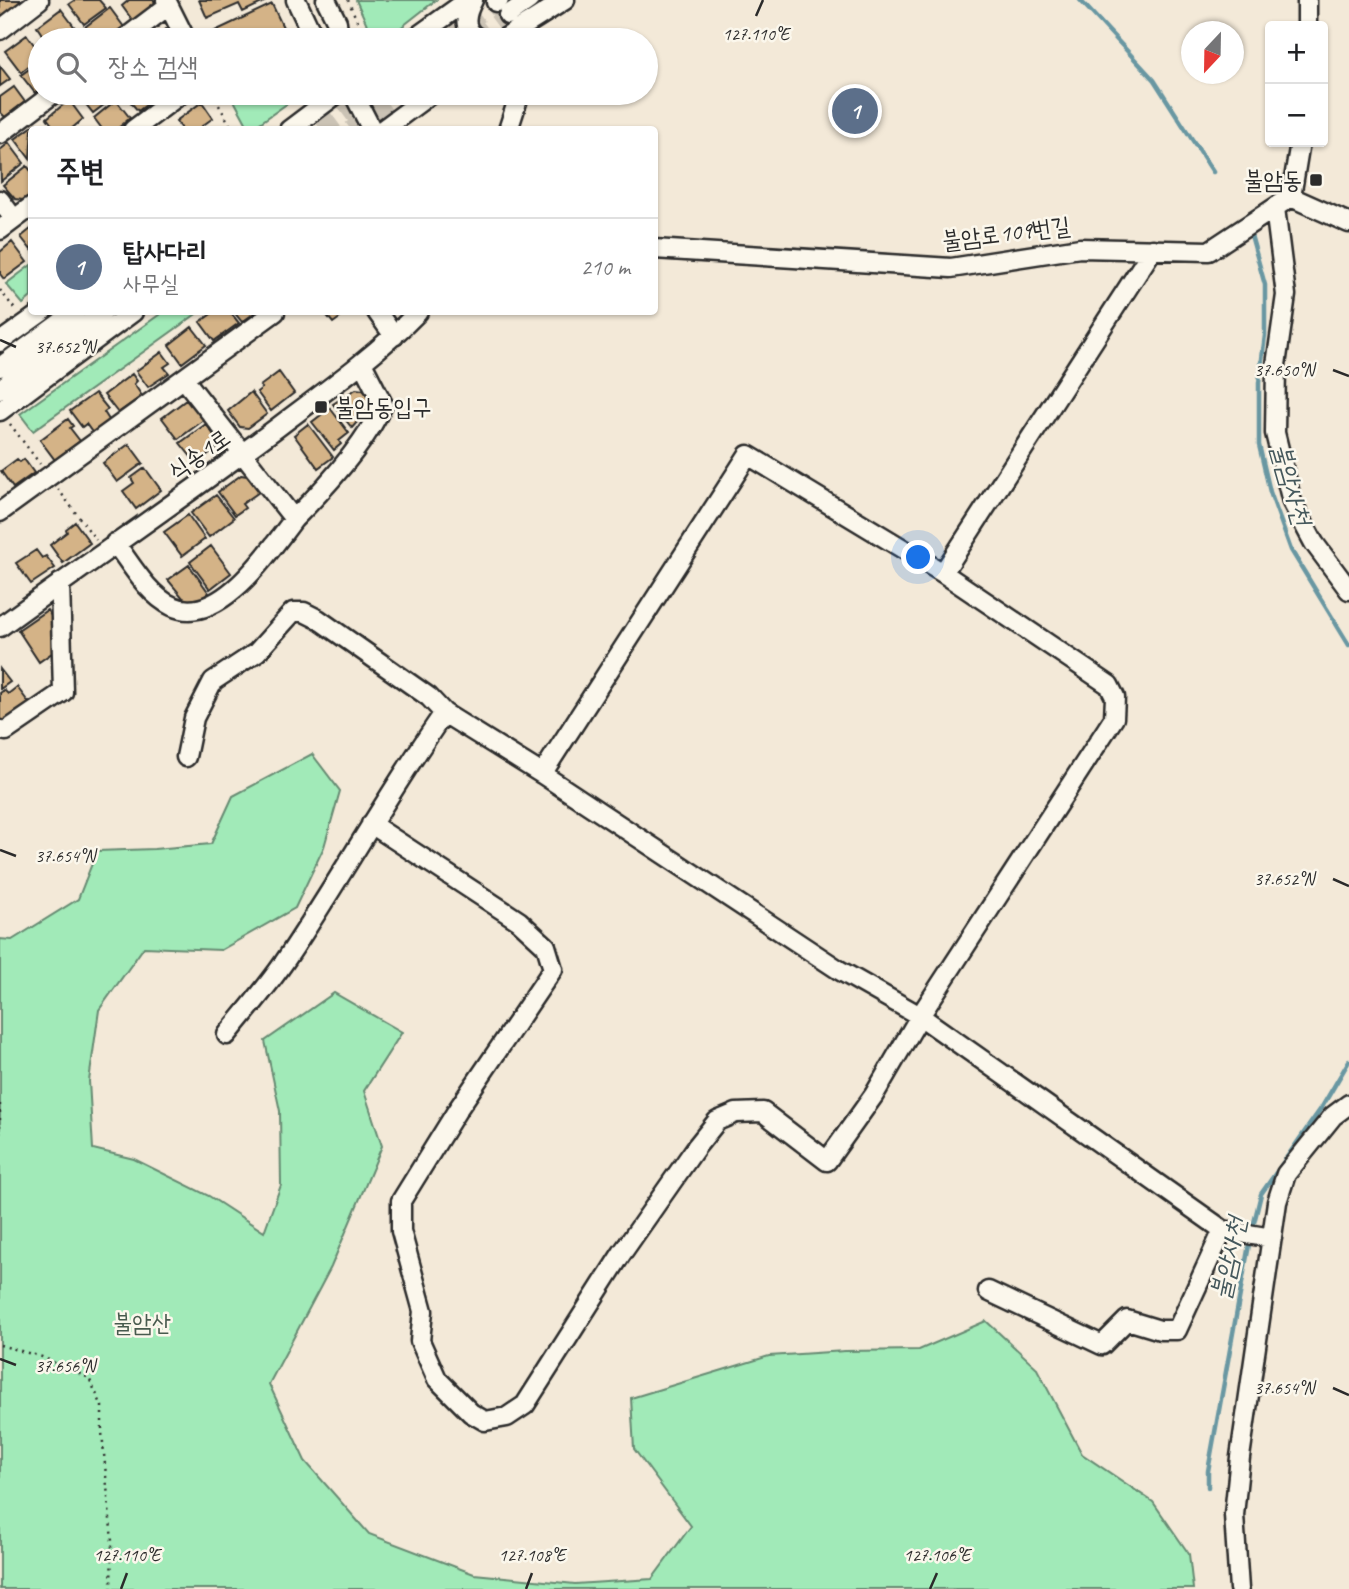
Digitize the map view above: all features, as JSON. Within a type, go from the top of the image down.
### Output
[{"type":"street","points":[[0,30],[39,0]]},
{"type":"street","points":[[296,0],[309,28]]},
{"type":"street","points":[[326,0],[338,28]]},
{"type":"street","points":[[430,28],[471,0]]},
{"type":"street","points":[[467,28],[465,14],[471,0]]},
{"type":"street","points":[[501,6],[529,0]]},
{"type":"street","points":[[532,28],[565,0]]},
{"type":"street","points":[[1307,0],[1307,21]]},
{"type":"street","points":[[137,28],[167,3],[180,28]]},
{"type":"street","points":[[0,134],[38,105]]},
{"type":"street","points":[[138,126],[166,105]]},
{"type":"street","points":[[294,126],[322,105]]},
{"type":"street","points":[[359,105],[370,126]]},
{"type":"street","points":[[387,126],[416,105]]},
{"type":"street","points":[[509,126],[516,105]]},
{"type":"street","points":[[1299,147],[1291,197],[1349,223]]},
{"type":"street","name":"불암로109번길","points":[[658,249],[951,268],[1080,248],[1209,251],[1291,197]]},
{"type":"street","points":[[0,200],[7,224],[28,209]]},
{"type":"street","points":[[1276,208],[1286,295],[1276,365],[1275,433],[1292,502],[1314,543],[1349,590]]},
{"type":"street","points":[[943,573],[1153,249]]},
{"type":"street","points":[[0,342],[38,315]]},
{"type":"street","points":[[0,367],[71,315]]},
{"type":"street","points":[[0,389],[99,315]]},
{"type":"street","points":[[0,411],[129,315]]},
{"type":"street","points":[[0,512],[271,315]]},
{"type":"street","points":[[379,315],[394,336]]},
{"type":"street","name":"식송1로","points":[[0,626],[243,453],[362,363],[415,315]]},
{"type":"street","points":[[115,543],[156,595],[172,606],[189,611],[202,610],[234,589],[257,566],[341,466],[376,418],[383,404],[362,363]]},
{"type":"street","points":[[184,379],[294,519]]},
{"type":"street","points":[[371,824],[519,921],[546,947],[553,969],[458,1109],[401,1201],[401,1231],[423,1311],[420,1341],[437,1379],[471,1413],[485,1421],[507,1417],[525,1405],[622,1253],[717,1121],[736,1113],[763,1112],[827,1161],[874,1096],[920,1016],[1114,718],[1115,697],[1109,685],[943,573],[748,455],[542,774]]},
{"type":"street","points":[[0,730],[6,731],[63,692],[60,583]]},
{"type":"street","points":[[186,757],[194,718],[213,681],[257,652],[293,612],[304,612],[429,696],[444,713],[542,774],[839,970],[920,1016],[1223,1230],[1268,1237]]},
{"type":"street","points":[[227,1035],[285,961],[402,774],[444,713]]},
{"type":"street","points":[[1239,1589],[1234,1515],[1268,1237],[1286,1174],[1333,1116],[1349,1104]]},
{"type":"street","points":[[988,1291],[1102,1345],[1127,1320],[1160,1330],[1177,1330],[1223,1230]]},
{"type":"path","points":[[348,0],[362,28]]},
{"type":"path","points":[[219,105],[231,126]]},
{"type":"path","points":[[0,290],[26,323]]},
{"type":"path","points":[[0,1104],[0,1135]]},
{"type":"path","points":[[0,1345],[42,1357],[89,1378],[102,1406],[112,1541],[111,1589]]},
{"type":"green space","points":[[356,0],[436,0],[400,28],[368,27]]},
{"type":"green space","points":[[236,105],[285,105],[256,126],[248,126]]},
{"type":"green space","points":[[28,267],[28,300],[23,304],[6,284]]},
{"type":"green space","points":[[159,315],[195,315],[33,431],[20,414]]},
{"type":"green space","name":"불암산","points":[[312,754],[340,791],[324,847],[295,908],[221,950],[144,947],[99,1010],[89,1081],[93,1149],[134,1159],[209,1196],[264,1232],[281,1185],[280,1111],[265,1041],[334,993],[402,1032],[364,1091],[382,1146],[331,1267],[269,1384],[305,1461],[369,1534],[474,1574],[575,1584],[652,1579],[691,1526],[634,1449],[631,1398],[769,1356],[919,1350],[986,1321],[1036,1367],[1082,1454],[1153,1502],[1189,1554],[1193,1589],[0,1589],[0,939],[12,940],[78,899],[97,851],[211,844],[233,796]]},
{"type":"building","points":[[0,0],[26,2],[4,18],[0,17]]},
{"type":"building","points":[[75,0],[99,0],[106,8],[84,24],[69,4]]},
{"type":"building","points":[[129,0],[154,0],[155,5],[133,21],[122,6]]},
{"type":"building","points":[[199,0],[268,0],[243,12],[239,4],[207,18]]},
{"type":"building","points":[[272,4],[283,28],[221,28]]},
{"type":"building","points":[[110,8],[124,27],[86,28]]},
{"type":"building","points":[[61,9],[75,28],[38,28]]},
{"type":"building","points":[[27,35],[28,66],[21,72],[5,51]]},
{"type":"building","points":[[0,66],[10,79],[0,86]]},
{"type":"building","points":[[28,70],[28,84],[21,75]]},
{"type":"building","points":[[14,87],[25,102],[5,117],[0,112],[0,97]]},
{"type":"building","points":[[63,105],[73,105],[83,119],[75,126],[53,126],[47,118]]},
{"type":"building","points":[[87,105],[104,105],[93,113]]},
{"type":"building","points":[[110,105],[120,105],[130,118],[121,126],[100,126],[94,118]]},
{"type":"building","points":[[133,105],[146,105],[138,111]]},
{"type":"building","points":[[198,105],[204,105],[213,118],[202,126],[180,126],[176,121]]},
{"type":"building","points":[[28,130],[28,156],[15,139]]},
{"type":"building","points":[[9,143],[24,163],[1,181],[0,150]]},
{"type":"building","points":[[28,167],[28,197],[23,200],[15,199],[3,185]]},
{"type":"building","points":[[28,231],[28,246],[21,237]]},
{"type":"building","points":[[12,242],[27,262],[4,279],[0,274],[0,252]]},
{"type":"building","points":[[210,315],[232,315],[239,323],[214,341],[200,322]]},
{"type":"building","points":[[236,315],[252,315],[242,322]]},
{"type":"building","points":[[326,315],[344,315],[333,323]]},
{"type":"building","points":[[192,327],[206,345],[182,363],[169,345]]},
{"type":"building","points":[[162,352],[170,363],[164,367],[169,373],[148,387],[136,371]]},
{"type":"building","points":[[279,372],[294,393],[271,411],[257,392],[262,388],[260,386]]},
{"type":"building","points":[[132,374],[137,381],[134,384],[142,396],[118,413],[104,395]]},
{"type":"building","points":[[356,389],[363,390],[371,399],[370,407],[352,428],[333,404]]},
{"type":"building","points":[[251,392],[267,414],[248,428],[240,427],[228,411]]},
{"type":"building","points":[[95,393],[108,409],[104,412],[111,423],[94,435],[86,424],[82,427],[70,411]]},
{"type":"building","points":[[186,400],[190,405],[193,402],[205,419],[178,439],[162,418]]},
{"type":"building","points":[[330,408],[349,433],[339,441],[341,444],[334,450],[312,422]]},
{"type":"building","points":[[68,419],[73,426],[70,428],[80,441],[55,460],[40,440]]},
{"type":"building","points":[[206,424],[216,438],[213,440],[218,447],[196,463],[180,443]]},
{"type":"building","points":[[308,424],[333,457],[318,468],[294,435]]},
{"type":"building","points":[[129,444],[143,463],[117,482],[103,463]]},
{"type":"building","points":[[17,459],[20,462],[24,459],[34,473],[13,488],[1,471]]},
{"type":"building","points":[[145,468],[161,490],[136,509],[123,491],[134,483],[131,478]]},
{"type":"building","points":[[241,475],[247,476],[259,492],[242,504],[245,508],[235,515],[218,492]]},
{"type":"building","points":[[216,495],[234,518],[209,537],[191,513]]},
{"type":"building","points":[[188,515],[205,539],[182,556],[164,532]]},
{"type":"building","points":[[75,522],[90,543],[63,563],[50,545]]},
{"type":"building","points":[[211,546],[231,573],[210,589],[190,562]]},
{"type":"building","points":[[36,550],[42,558],[46,556],[55,568],[31,584],[16,563]]},
{"type":"building","points":[[189,565],[209,593],[191,601],[183,598],[168,580]]},
{"type":"building","points":[[47,610],[55,622],[51,625],[58,634],[58,640],[52,645],[56,650],[39,662],[18,630]]},
{"type":"building","points":[[0,669],[10,682],[0,689]]},
{"type":"building","points":[[17,687],[29,703],[3,722],[0,719],[0,693],[4,690],[8,694]]},
{"type":"waterway","points":[[1080,0],[1154,80],[1213,172]]},
{"type":"waterway","name":"불암사천","points":[[1251,235],[1265,285],[1265,335],[1259,383],[1259,445],[1270,492],[1291,550],[1349,645]]},
{"type":"waterway","name":"불암사천","points":[[1252,1231],[1261,1194],[1322,1107],[1349,1061]]},
{"type":"waterway","name":"불암사천","points":[[1208,1487],[1208,1471],[1250,1239]]},
{"type":"tunnel","points":[[460,28],[496,2]]},
{"type":"tunnel","points":[[490,28],[508,15]]},
{"type":"tunnel","points":[[326,126],[355,105]]},
{"type":"tunnel","points":[[356,126],[385,105]]},
{"type":"place","name":"탑사다리","points":[[855,111]]},
{"type":"place","name":"불암동","points":[[1316,180]]},
{"type":"place","name":"불암동입구","points":[[321,407]]}]
